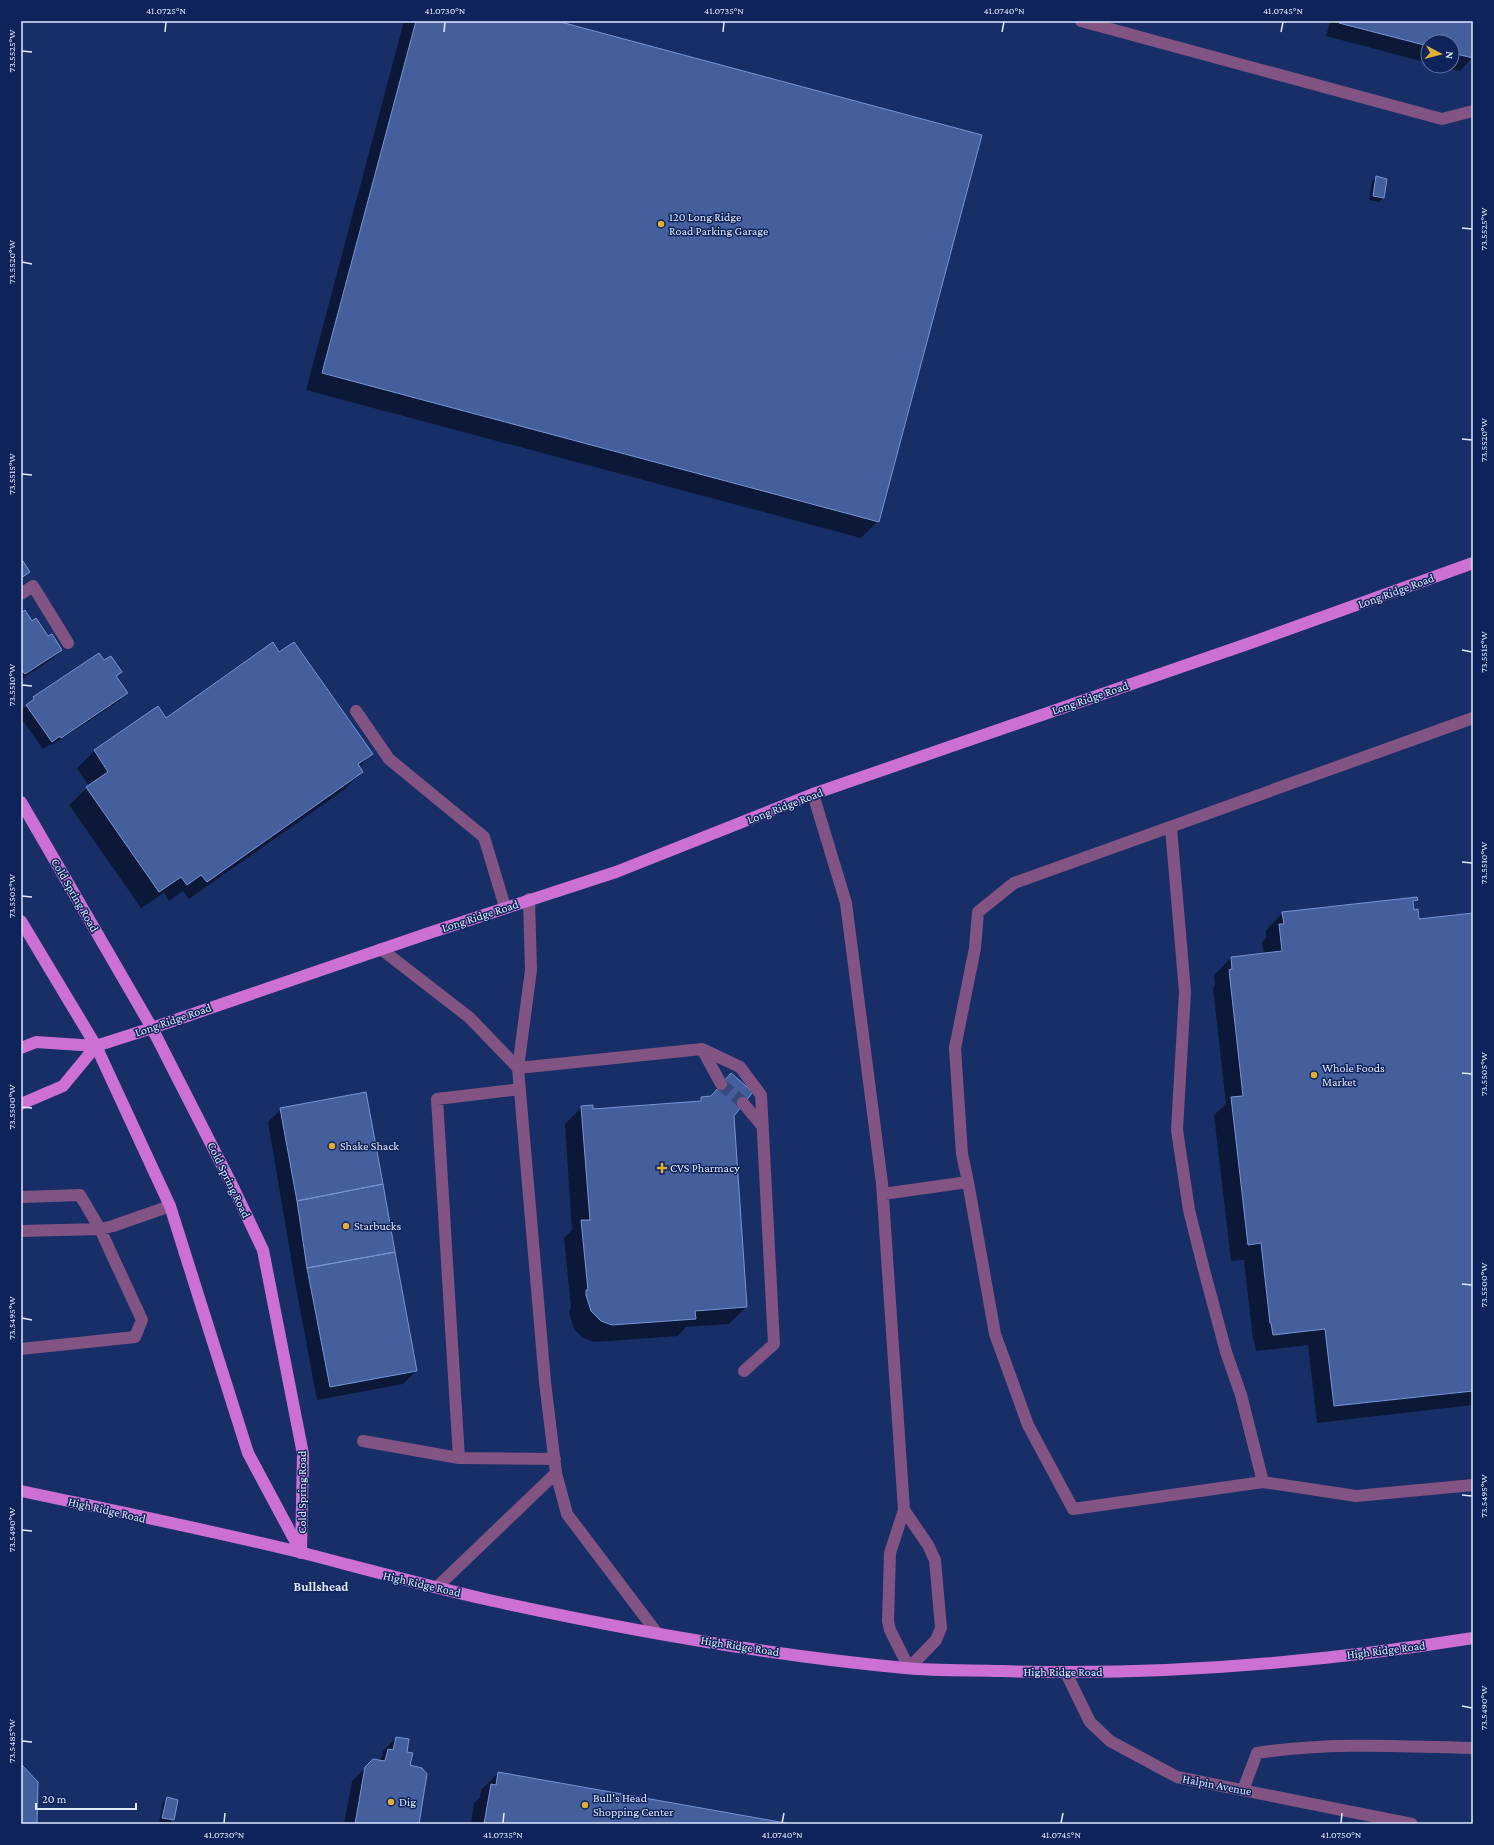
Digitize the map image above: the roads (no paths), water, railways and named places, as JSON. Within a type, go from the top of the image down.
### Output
[{"type":"main road","name":"Long Ridge Road","points":[[21,1048],[36,1042],[96,1046],[152,1028],[381,949],[616,872],[813,794],[1256,641],[1473,563]]},
{"type":"main road","name":"Cold Spring Road","points":[[21,802],[152,1028],[233,1187],[263,1250],[304,1454],[301,1553]]},
{"type":"main road","name":"Cold Spring Road","points":[[21,921],[96,1046],[170,1206],[248,1453],[301,1553]]},
{"type":"main road","points":[[21,1104],[63,1086],[96,1046]]},
{"type":"main road","name":"High Ridge Road","points":[[21,1490],[301,1553],[437,1587],[552,1613],[657,1633],[812,1657],[909,1668],[1066,1674],[1234,1667],[1425,1646],[1473,1638]]},
{"type":"street","points":[[1081,21],[1442,119],[1473,111]]},
{"type":"street","points":[[21,594],[33,586],[68,643]]},
{"type":"street","points":[[356,711],[389,759],[484,837],[505,908]]},
{"type":"street","points":[[1473,718],[1014,884],[978,912],[975,948],[955,1048],[962,1154],[995,1334],[1028,1425],[1073,1509],[1263,1482],[1356,1496],[1473,1485]]},
{"type":"street","points":[[813,794],[846,902],[882,1194],[904,1510],[890,1553],[888,1621],[890,1630],[909,1668],[936,1640],[941,1628],[935,1560],[928,1544],[904,1510]]},
{"type":"street","points":[[1171,828],[1185,992],[1177,1130],[1189,1210],[1226,1352],[1241,1395],[1263,1482]]},
{"type":"street","points":[[529,900],[531,970],[518,1068],[545,1382],[556,1473],[567,1514],[657,1633]]},
{"type":"street","points":[[381,949],[470,1018],[518,1068]]},
{"type":"street","points":[[518,1068],[702,1049],[740,1067],[761,1095],[774,1344],[744,1371]]},
{"type":"street","points":[[702,1049],[721,1084]]},
{"type":"street","points":[[459,1458],[438,1099],[520,1089]]},
{"type":"street","points":[[744,1103],[763,1127]]},
{"type":"street","points":[[882,1194],[968,1182]]},
{"type":"street","points":[[21,1197],[80,1195],[100,1229],[142,1320],[135,1337],[21,1349]]},
{"type":"street","points":[[21,1231],[100,1229],[113,1226],[170,1206]]},
{"type":"street","points":[[363,1441],[459,1458],[555,1458]]},
{"type":"street","points":[[437,1587],[556,1473]]},
{"type":"street","name":"Halpin Avenue","points":[[1066,1674],[1090,1722],[1110,1741],[1177,1777],[1412,1824]]},
{"type":"street","points":[[1243,1790],[1257,1753],[1293,1747],[1373,1746],[1473,1748]]},
{"type":"tunnel","points":[[721,1084],[743,1103]]},
{"type":"place","name":"120 Long Ridge Road Parking Garage","points":[[661,224]]},
{"type":"place","name":"Whole Foods Market","points":[[1314,1075]]},
{"type":"place","name":"Shake Shack","points":[[332,1146]]},
{"type":"place","name":"CVS Pharmacy","points":[[662,1168]]},
{"type":"place","name":"Starbucks","points":[[346,1226]]},
{"type":"place","name":"Dig","points":[[391,1802]]},
{"type":"place","name":"Bull's Head Shopping Center","points":[[585,1805]]},
{"type":"district","name":"Bullshead","points":[[321,1586]]}]
